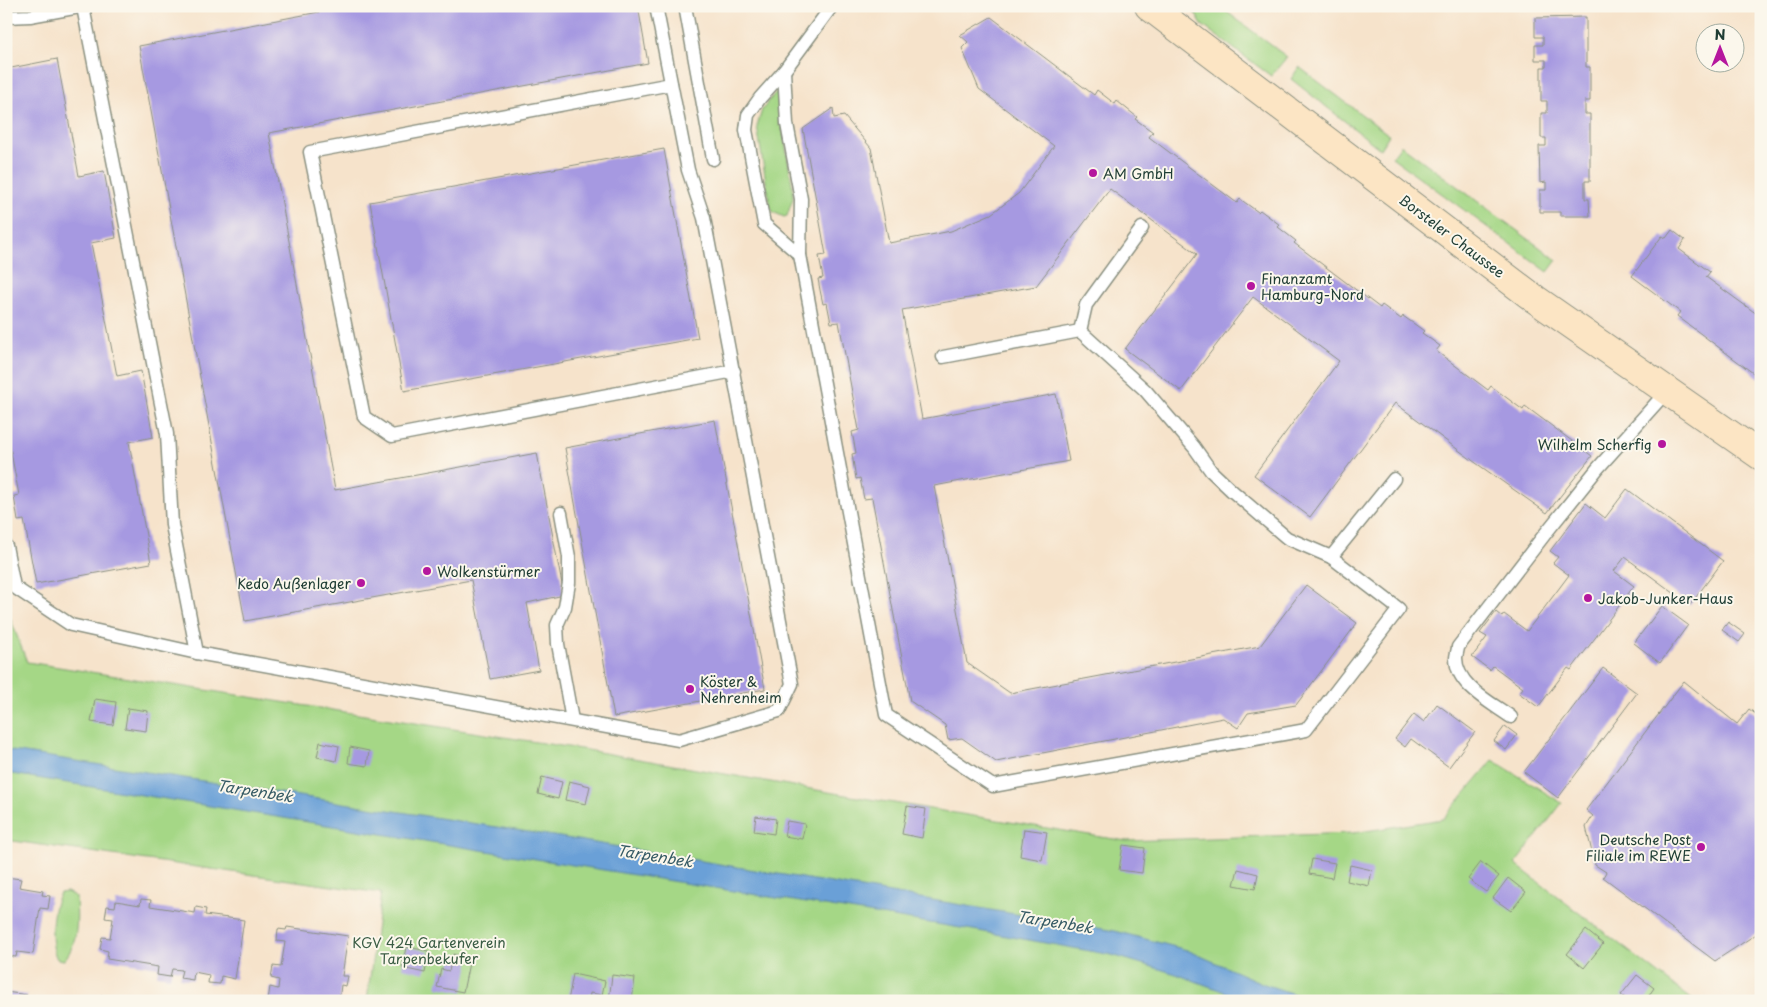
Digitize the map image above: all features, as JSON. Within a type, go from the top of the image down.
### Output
[{"type":"main road","name":"Borsteler Chaussee","points":[[1149,6],[1535,299],[1761,456]]},
{"type":"lane","points":[[6,17],[30,16],[84,6],[167,434],[172,525],[198,653]]},
{"type":"lane","points":[[6,546],[14,588],[71,625],[198,653],[679,740],[779,711],[792,684],[704,218],[688,170],[656,6]]},
{"type":"lane","points":[[684,6],[714,159]]},
{"type":"lane","points":[[800,255],[764,224],[746,130],[748,114],[784,71],[832,6]]},
{"type":"lane","points":[[784,71],[787,124],[801,200],[800,255],[886,715],[993,786],[1306,730],[1399,609],[1331,557],[1287,538],[1231,490],[1211,471],[1194,447],[1145,390],[1080,331]]},
{"type":"lane","points":[[671,84],[310,152],[364,417],[392,436],[734,371]]},
{"type":"lane","points":[[1080,331],[1086,306],[1142,228]]},
{"type":"lane","points":[[943,357],[1080,331]]},
{"type":"lane","points":[[1511,718],[1468,686],[1459,672],[1456,658],[1458,647],[1598,468],[1668,390]]},
{"type":"lane","points":[[1331,557],[1394,479]]},
{"type":"lane","points":[[561,513],[570,556],[570,583],[565,607],[557,625],[558,644],[572,720]]},
{"type":"green space","points":[[1191,6],[1219,6],[1287,57],[1271,76],[1202,25]]},
{"type":"green space","points":[[1299,67],[1389,135],[1380,149],[1291,79]]},
{"type":"green space","points":[[777,93],[793,190],[793,198],[787,216],[784,217],[773,212],[770,207],[757,126],[762,110]]},
{"type":"green space","points":[[1401,145],[1557,260],[1548,272],[1392,157]]},
{"type":"green space","name":"KGV 424 Gartenverein Tarpenbekufer","points":[[6,607],[27,662],[587,750],[1126,841],[1353,833],[1443,819],[1493,760],[1562,803],[1515,864],[1694,1001],[367,1001],[381,893],[6,840]]},
{"type":"green space","points":[[67,892],[76,897],[77,922],[75,938],[64,960],[57,959],[54,952],[52,926],[57,899],[60,893]]},
{"type":"water","name":"Tarpenbek","points":[[6,750],[560,837],[1115,931],[1187,950],[1264,984],[1315,1001],[1249,1001],[1176,974],[1112,955],[973,930],[6,773]]},
{"type":"building","points":[[351,6],[638,6],[648,63],[269,133],[335,490],[537,453],[564,595],[527,603],[539,670],[490,679],[471,580],[245,621],[139,46]]},
{"type":"building","points":[[991,17],[1094,95],[1097,90],[1115,104],[1117,101],[1137,117],[1135,119],[1153,132],[1149,137],[1237,203],[1240,199],[1258,212],[1260,210],[1280,225],[1278,227],[1296,241],[1294,243],[1380,308],[1382,305],[1401,319],[1403,316],[1424,331],[1422,333],[1440,346],[1436,351],[1488,390],[1491,386],[1523,410],[1525,406],[1592,456],[1547,513],[1395,403],[1310,517],[1254,475],[1339,361],[1253,297],[1181,391],[1125,349],[1197,254],[1110,189],[1036,286],[902,310],[922,419],[1056,394],[1069,461],[934,486],[967,663],[1010,693],[1260,646],[1306,585],[1357,623],[1296,705],[1248,713],[1238,728],[1223,718],[996,762],[962,738],[948,740],[945,725],[910,701],[872,498],[864,499],[860,478],[856,479],[852,454],[856,453],[852,432],[859,430],[839,322],[831,323],[827,303],[823,304],[820,290],[818,279],[823,278],[819,256],[826,255],[803,129],[833,108],[834,118],[844,116],[871,148],[889,243],[951,231],[991,214],[1019,193],[1054,146],[979,89],[962,48],[968,42],[960,35]]},
{"type":"building","points":[[1586,17],[1586,67],[1590,67],[1590,101],[1585,101],[1585,114],[1590,114],[1590,181],[1585,181],[1585,199],[1589,199],[1590,216],[1560,216],[1560,212],[1540,212],[1540,190],[1546,190],[1546,182],[1540,183],[1539,146],[1546,146],[1546,138],[1541,138],[1541,113],[1547,113],[1547,101],[1541,101],[1541,67],[1546,67],[1546,60],[1535,60],[1535,45],[1543,45],[1543,37],[1535,37],[1535,18]]},
{"type":"building","points":[[57,59],[79,176],[104,171],[116,238],[91,243],[117,376],[141,371],[153,437],[129,442],[151,563],[36,584],[24,520],[18,521],[14,496],[19,495],[6,425],[6,69]]},
{"type":"building","points":[[664,149],[698,338],[404,391],[370,202]]},
{"type":"building","points":[[1672,230],[1685,240],[1679,249],[1710,272],[1706,277],[1761,317],[1761,379],[1677,316],[1680,312],[1632,276],[1662,236],[1666,238]]},
{"type":"building","points":[[715,420],[765,689],[614,717],[565,448]]},
{"type":"building","name":"Jakob-Junker-Haus","points":[[1627,489],[1723,561],[1690,605],[1625,557],[1614,571],[1634,586],[1571,670],[1568,668],[1538,707],[1519,693],[1523,688],[1493,666],[1490,670],[1472,657],[1487,637],[1480,633],[1496,612],[1502,617],[1504,614],[1527,631],[1569,575],[1553,563],[1558,557],[1550,551],[1586,503],[1605,518]]},
{"type":"building","points":[[1662,606],[1688,625],[1660,663],[1634,643]]},
{"type":"building","points":[[1728,622],[1745,634],[1739,642],[1722,630]]},
{"type":"building","points":[[1603,668],[1637,693],[1558,798],[1524,772]]},
{"type":"building","points":[[1684,681],[1737,724],[1749,709],[1761,718],[1761,931],[1715,961],[1603,877],[1606,872],[1595,865],[1586,827],[1593,816],[1586,810]]},
{"type":"building","points":[[95,699],[116,702],[113,725],[91,722]]},
{"type":"building","points":[[1437,704],[1475,732],[1449,767],[1411,739],[1405,747],[1395,739],[1414,714],[1424,722]]},
{"type":"building","points":[[128,708],[148,711],[146,731],[125,728]]},
{"type":"building","points":[[1505,726],[1517,735],[1506,750],[1494,741]]},
{"type":"building","points":[[320,742],[339,746],[336,761],[317,757]]},
{"type":"building","points":[[350,747],[369,751],[367,766],[348,763]]},
{"type":"building","points":[[542,777],[562,782],[558,799],[538,794]]},
{"type":"building","points":[[569,781],[590,786],[586,804],[565,800]]},
{"type":"building","points":[[907,806],[926,809],[922,838],[902,834]]},
{"type":"building","points":[[756,816],[776,819],[774,834],[754,831]]},
{"type":"building","points":[[787,821],[805,824],[802,839],[784,836]]},
{"type":"building","points":[[1024,829],[1047,832],[1042,860],[1020,856]]},
{"type":"building","points":[[1123,845],[1145,848],[1142,873],[1119,870]]},
{"type":"building","points":[[1312,859],[1335,863],[1332,878],[1309,874]]},
{"type":"building","points":[[1481,862],[1499,876],[1486,892],[1468,879]]},
{"type":"building","points":[[1350,865],[1372,870],[1369,886],[1347,881]]},
{"type":"building","points":[[1238,869],[1258,874],[1255,889],[1234,885]]},
{"type":"building","points":[[6,877],[21,879],[19,887],[43,891],[42,895],[50,896],[48,909],[40,908],[33,954],[17,952],[16,957],[6,956]]},
{"type":"building","points":[[1508,878],[1526,892],[1511,911],[1493,898]]},
{"type":"building","points":[[141,899],[151,900],[150,906],[195,913],[196,907],[206,909],[205,915],[244,920],[235,979],[221,976],[220,984],[208,983],[209,975],[194,972],[193,980],[180,978],[182,970],[172,969],[170,977],[157,975],[158,967],[107,959],[108,951],[100,949],[102,937],[110,938],[113,919],[105,918],[107,906],[115,907],[116,901],[140,905]]},
{"type":"building","points":[[287,927],[348,936],[342,976],[348,976],[346,986],[341,985],[339,1001],[268,1000],[270,987],[278,989],[279,980],[271,978],[273,966],[281,967],[285,942],[277,941],[278,929],[286,930]]},
{"type":"building","points":[[1586,930],[1603,944],[1584,968],[1567,954]]},
{"type":"building","points":[[406,947],[429,951],[425,973],[402,968]]},
{"type":"building","points":[[453,954],[470,958],[463,992],[437,987],[441,969],[449,971]]},
{"type":"building","points":[[573,974],[605,981],[602,995],[590,993],[589,1001],[568,1001]]},
{"type":"building","points":[[612,975],[635,978],[632,1001],[609,1001]]},
{"type":"building","points":[[1637,975],[1654,988],[1645,1001],[1629,1001],[1621,995]]},
{"type":"building","points":[[6,992],[27,995],[26,1001],[6,1001]]},
{"type":"building","points":[[101,996],[127,1000],[127,1001],[101,1001]]},
{"type":"place","name":"AM GmbH","points":[[1093,173]]},
{"type":"place","name":"Finanzamt Hamburg-Nord","points":[[1251,286]]},
{"type":"place","name":"Wilhelm Scherfig","points":[[1662,444]]},
{"type":"place","name":"Wolkenstürmer","points":[[427,571]]},
{"type":"place","name":"Kedo Außenlager","points":[[361,583]]},
{"type":"place","name":"Jakob-Junker-Haus","points":[[1588,598]]},
{"type":"place","name":"Köster & Nehrenheim","points":[[690,689]]},
{"type":"place","name":"Deutsche Post Filiale im REWE","points":[[1701,847]]}]
